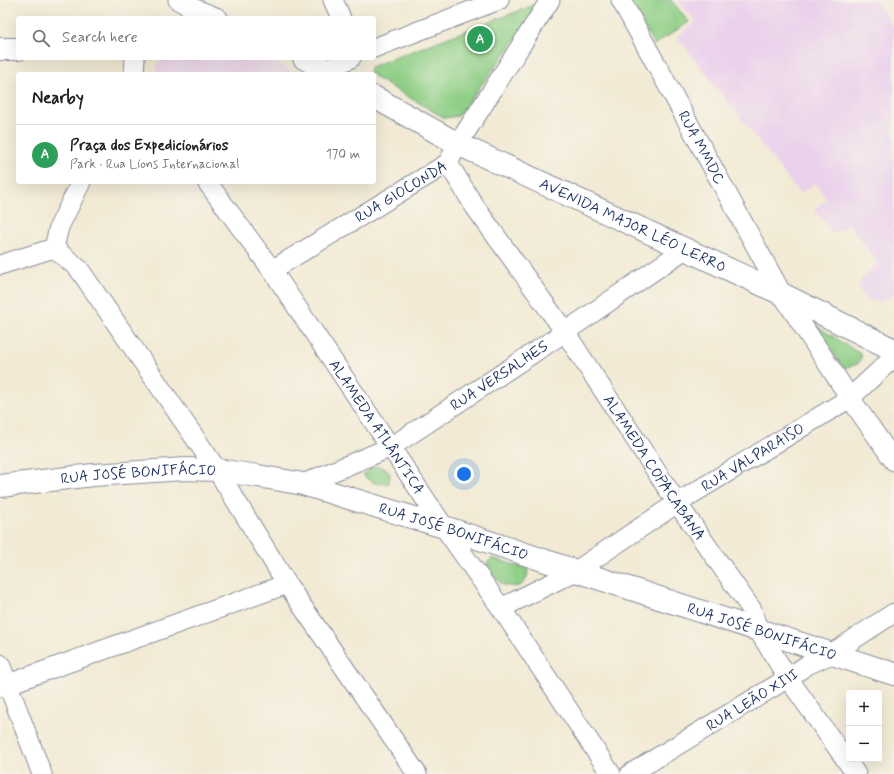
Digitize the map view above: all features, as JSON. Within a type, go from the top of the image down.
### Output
[{"type":"street","points":[[334,0],[340,16]]},
{"type":"street","points":[[376,47],[500,0]]},
{"type":"street","name":"RUA GIOCONDA","points":[[272,270],[448,163],[458,144],[550,0]]},
{"type":"street","name":"RUA MMDC","points":[[621,0],[782,294],[850,398],[894,461]]},
{"type":"street","points":[[189,9],[212,16]]},
{"type":"street","points":[[0,50],[16,49]]},
{"type":"street","points":[[134,72],[135,60]]},
{"type":"street","points":[[308,60],[329,72],[348,60]]},
{"type":"street","name":"AVENIDA MAJOR LÉO LERRO","points":[[376,98],[458,144],[782,294],[894,350]]},
{"type":"street","name":"ALAMEDA COPACABANA","points":[[448,163],[475,207],[565,332],[677,503],[752,610],[758,630],[788,678],[856,774]]},
{"type":"street","points":[[54,248],[59,226],[80,184]]},
{"type":"street","name":"ALAMEDA ATLÂNTICA","points":[[208,184],[272,270],[444,527],[501,608],[611,774]]},
{"type":"street","points":[[0,265],[54,248]]},
{"type":"street","points":[[54,248],[80,269],[217,470],[287,584],[417,774]]},
{"type":"street","name":"RUA VERSALHES","points":[[303,484],[391,447],[565,332],[685,249]]},
{"type":"street","name":"RUA VALPARAISO","points":[[501,608],[576,571],[677,503],[850,398],[894,357]]},
{"type":"street","name":"RUA JOSÉ BONIFÁCIO","points":[[0,486],[93,475],[185,469],[217,470],[303,484],[444,527],[894,674]]},
{"type":"street","points":[[4,685],[287,584]]},
{"type":"street","name":"RUA LEÃO XIII","points":[[630,774],[807,665],[831,654],[894,613]]},
{"type":"street","points":[[0,664],[4,685],[42,774]]},
{"type":"shaded area","points":[[678,0],[877,0],[894,29],[894,295],[882,301],[876,302],[867,300],[862,294],[859,287],[861,280],[878,263],[849,224],[833,234],[814,209],[827,199],[815,183],[800,194],[677,37],[696,22]]},
{"type":"shaded area","points":[[162,60],[269,60],[293,72],[156,72],[157,64]]},
{"type":"green space","points":[[630,0],[671,0],[689,22],[654,45]]},
{"type":"green space","points":[[534,5],[537,11],[458,116],[445,118],[376,78],[376,72],[369,72],[370,67]]},
{"type":"green space","points":[[815,325],[862,355],[858,364],[843,368]]},
{"type":"green space","points":[[377,466],[387,469],[390,475],[389,483],[374,483],[363,475],[371,468]]},
{"type":"green space","points":[[492,558],[528,569],[526,580],[519,586],[507,586],[502,584],[487,569],[487,563]]},
{"type":"place","name":"Praça dos Expedicionários","points":[[480,39]]}]
